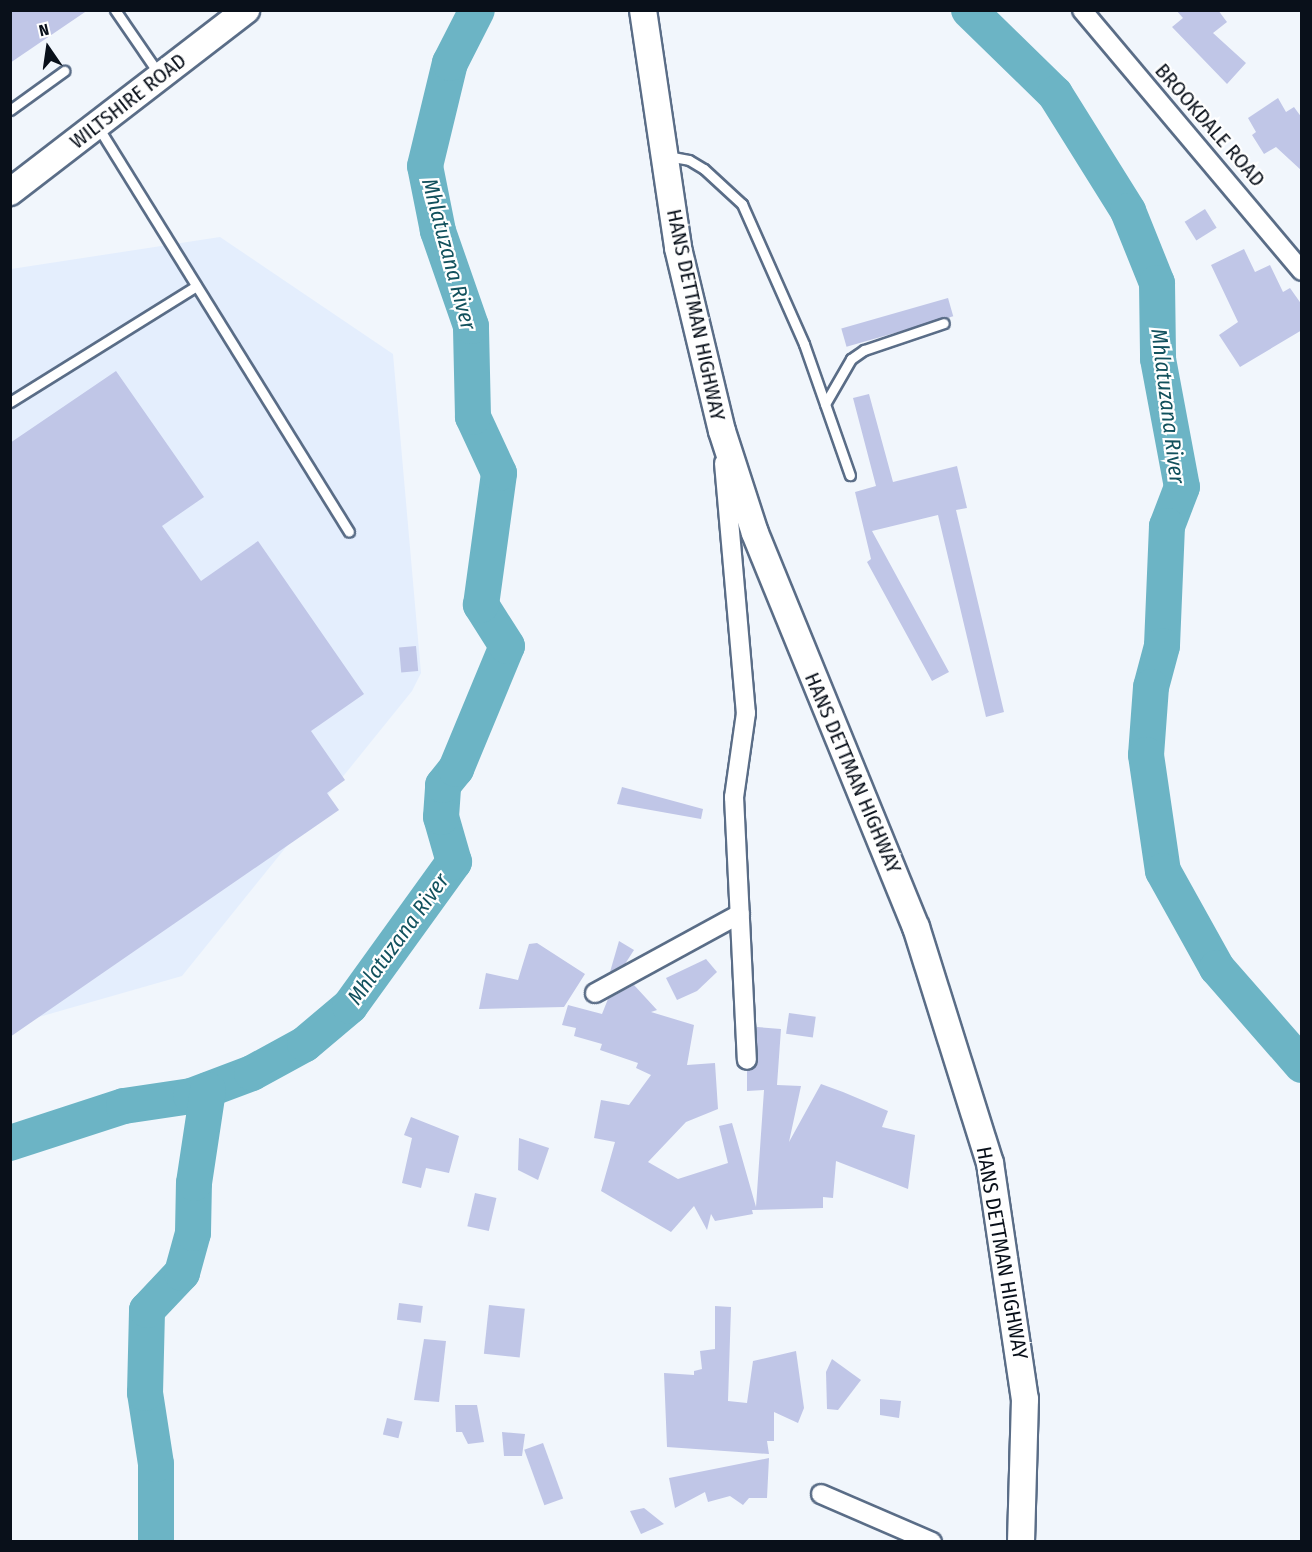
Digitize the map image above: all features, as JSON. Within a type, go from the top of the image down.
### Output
[{"type":"street","name":"WILTSHIRE ROAD","points":[[10,192],[246,10]]},
{"type":"street","name":"HANS DETTMAN HIGHWAY","points":[[643,10],[686,290],[722,431],[755,533],[916,927],[990,1163],[1025,1399],[1021,1542]]},
{"type":"street","name":"BROOKDALE ROAD","points":[[1082,10],[1302,271]]},
{"type":"street","points":[[722,431],[746,713],[734,798],[747,1060]]},
{"type":"street","points":[[595,993],[740,914]]},
{"type":"street","points":[[821,1494],[932,1542]]},
{"type":"lane","points":[[115,10],[160,76]]},
{"type":"lane","points":[[10,110],[64,71]]},
{"type":"lane","points":[[97,125],[349,532]]},
{"type":"lane","points":[[664,156],[689,160],[724,183],[742,204],[804,345],[850,475]]},
{"type":"lane","points":[[10,402],[196,286]]},
{"type":"lane","points":[[825,404],[852,359],[864,350],[944,323]]},
{"type":"shaded area","points":[[220,237],[393,354],[421,673],[412,691],[182,976],[11,1025],[11,269]]},
{"type":"building","points":[[10,10],[88,10],[10,63]]},
{"type":"building","points":[[1176,10],[1218,10],[1227,22],[1213,33],[1246,63],[1227,84],[1172,27],[1183,18]]},
{"type":"building","points":[[1278,98],[1286,112],[1294,107],[1302,118],[1302,171],[1276,147],[1264,154],[1252,135],[1256,132],[1248,118]]},
{"type":"building","points":[[1205,209],[1217,228],[1196,240],[1185,222]]},
{"type":"building","points":[[1244,249],[1255,272],[1270,265],[1283,292],[1290,288],[1302,305],[1302,330],[1240,367],[1219,335],[1238,322],[1211,265]]},
{"type":"building","points":[[948,298],[953,316],[847,347],[841,329]]},
{"type":"building","points":[[116,371],[204,497],[162,526],[201,581],[258,541],[364,694],[311,731],[345,780],[327,793],[339,810],[10,1037],[10,443]]},
{"type":"building","points":[[869,394],[893,482],[957,466],[967,508],[956,510],[1004,712],[986,717],[938,515],[872,531],[949,672],[932,681],[867,562],[871,559],[855,492],[876,486],[853,398]]},
{"type":"building","points":[[416,646],[418,671],[401,672],[399,647]]},
{"type":"building","points":[[622,787],[703,809],[701,819],[617,804]]},
{"type":"building","points":[[619,941],[634,950],[625,964],[610,972]]},
{"type":"building","points":[[537,943],[585,974],[564,1007],[479,1009],[486,973],[518,980],[529,944]]},
{"type":"building","points":[[706,959],[717,972],[697,991],[677,1000],[666,978]]},
{"type":"building","points":[[634,985],[657,1010],[651,1012],[694,1025],[687,1065],[715,1063],[718,1109],[686,1122],[648,1162],[678,1179],[728,1163],[719,1126],[732,1123],[756,1207],[764,1090],[747,1091],[747,1071],[757,1065],[757,1027],[781,1029],[777,1085],[801,1086],[789,1142],[821,1084],[843,1092],[888,1111],[882,1127],[915,1135],[908,1189],[836,1161],[833,1198],[823,1197],[823,1208],[752,1210],[753,1214],[715,1221],[711,1214],[707,1230],[694,1206],[671,1232],[601,1191],[615,1142],[594,1138],[601,1100],[629,1105],[651,1075],[636,1068],[638,1063],[600,1050],[602,1044],[574,1036],[576,1028],[562,1025],[568,1005],[602,1014],[608,999]]},
{"type":"building","points":[[789,1013],[816,1017],[813,1038],[786,1034]]},
{"type":"building","points":[[411,1117],[459,1136],[449,1173],[426,1168],[421,1188],[402,1183],[412,1138],[404,1135]]},
{"type":"building","points":[[519,1138],[549,1148],[538,1180],[518,1170]]},
{"type":"building","points":[[475,1193],[496,1198],[489,1231],[467,1226]]},
{"type":"building","points":[[399,1303],[423,1306],[421,1323],[397,1320]]},
{"type":"building","points":[[489,1305],[525,1309],[520,1357],[484,1354]]},
{"type":"building","points":[[715,1306],[731,1307],[728,1401],[747,1403],[753,1361],[796,1351],[804,1408],[798,1423],[774,1412],[774,1441],[767,1441],[769,1454],[667,1447],[664,1373],[694,1375],[694,1371],[702,1369],[700,1351],[715,1349]]},
{"type":"building","points":[[424,1339],[446,1341],[439,1402],[414,1400]]},
{"type":"building","points":[[832,1359],[861,1380],[838,1410],[827,1409],[826,1372]]},
{"type":"building","points":[[880,1399],[901,1401],[899,1418],[880,1415]]},
{"type":"building","points":[[455,1405],[477,1405],[484,1442],[468,1444],[462,1432],[456,1432]]},
{"type":"building","points":[[387,1418],[403,1422],[398,1438],[383,1434]]},
{"type":"building","points":[[502,1432],[525,1434],[522,1456],[504,1456]]},
{"type":"building","points":[[543,1443],[563,1498],[544,1505],[524,1450]]},
{"type":"building","points":[[769,1458],[767,1498],[749,1498],[743,1505],[730,1496],[708,1502],[705,1492],[675,1508],[669,1478]]},
{"type":"building","points":[[644,1508],[664,1524],[641,1534],[630,1511]]},
{"type":"waterway","name":"Mhlatuzana River","points":[[10,1143],[124,1106],[191,1096],[252,1073],[305,1044],[350,1006],[454,862],[441,817],[443,785],[456,769],[507,646],[481,605],[499,473],[473,417],[471,326],[438,231],[425,166],[450,63],[477,10]]},
{"type":"waterway","name":"Mhlatuzana River","points":[[969,10],[1055,94],[1128,211],[1157,283],[1158,359],[1182,487],[1167,526],[1162,646],[1151,687],[1146,755],[1163,871],[1217,968],[1302,1065]]},
{"type":"waterway","points":[[156,1542],[156,1464],[145,1393],[147,1310],[182,1273],[193,1233],[194,1183],[208,1090]]}]
